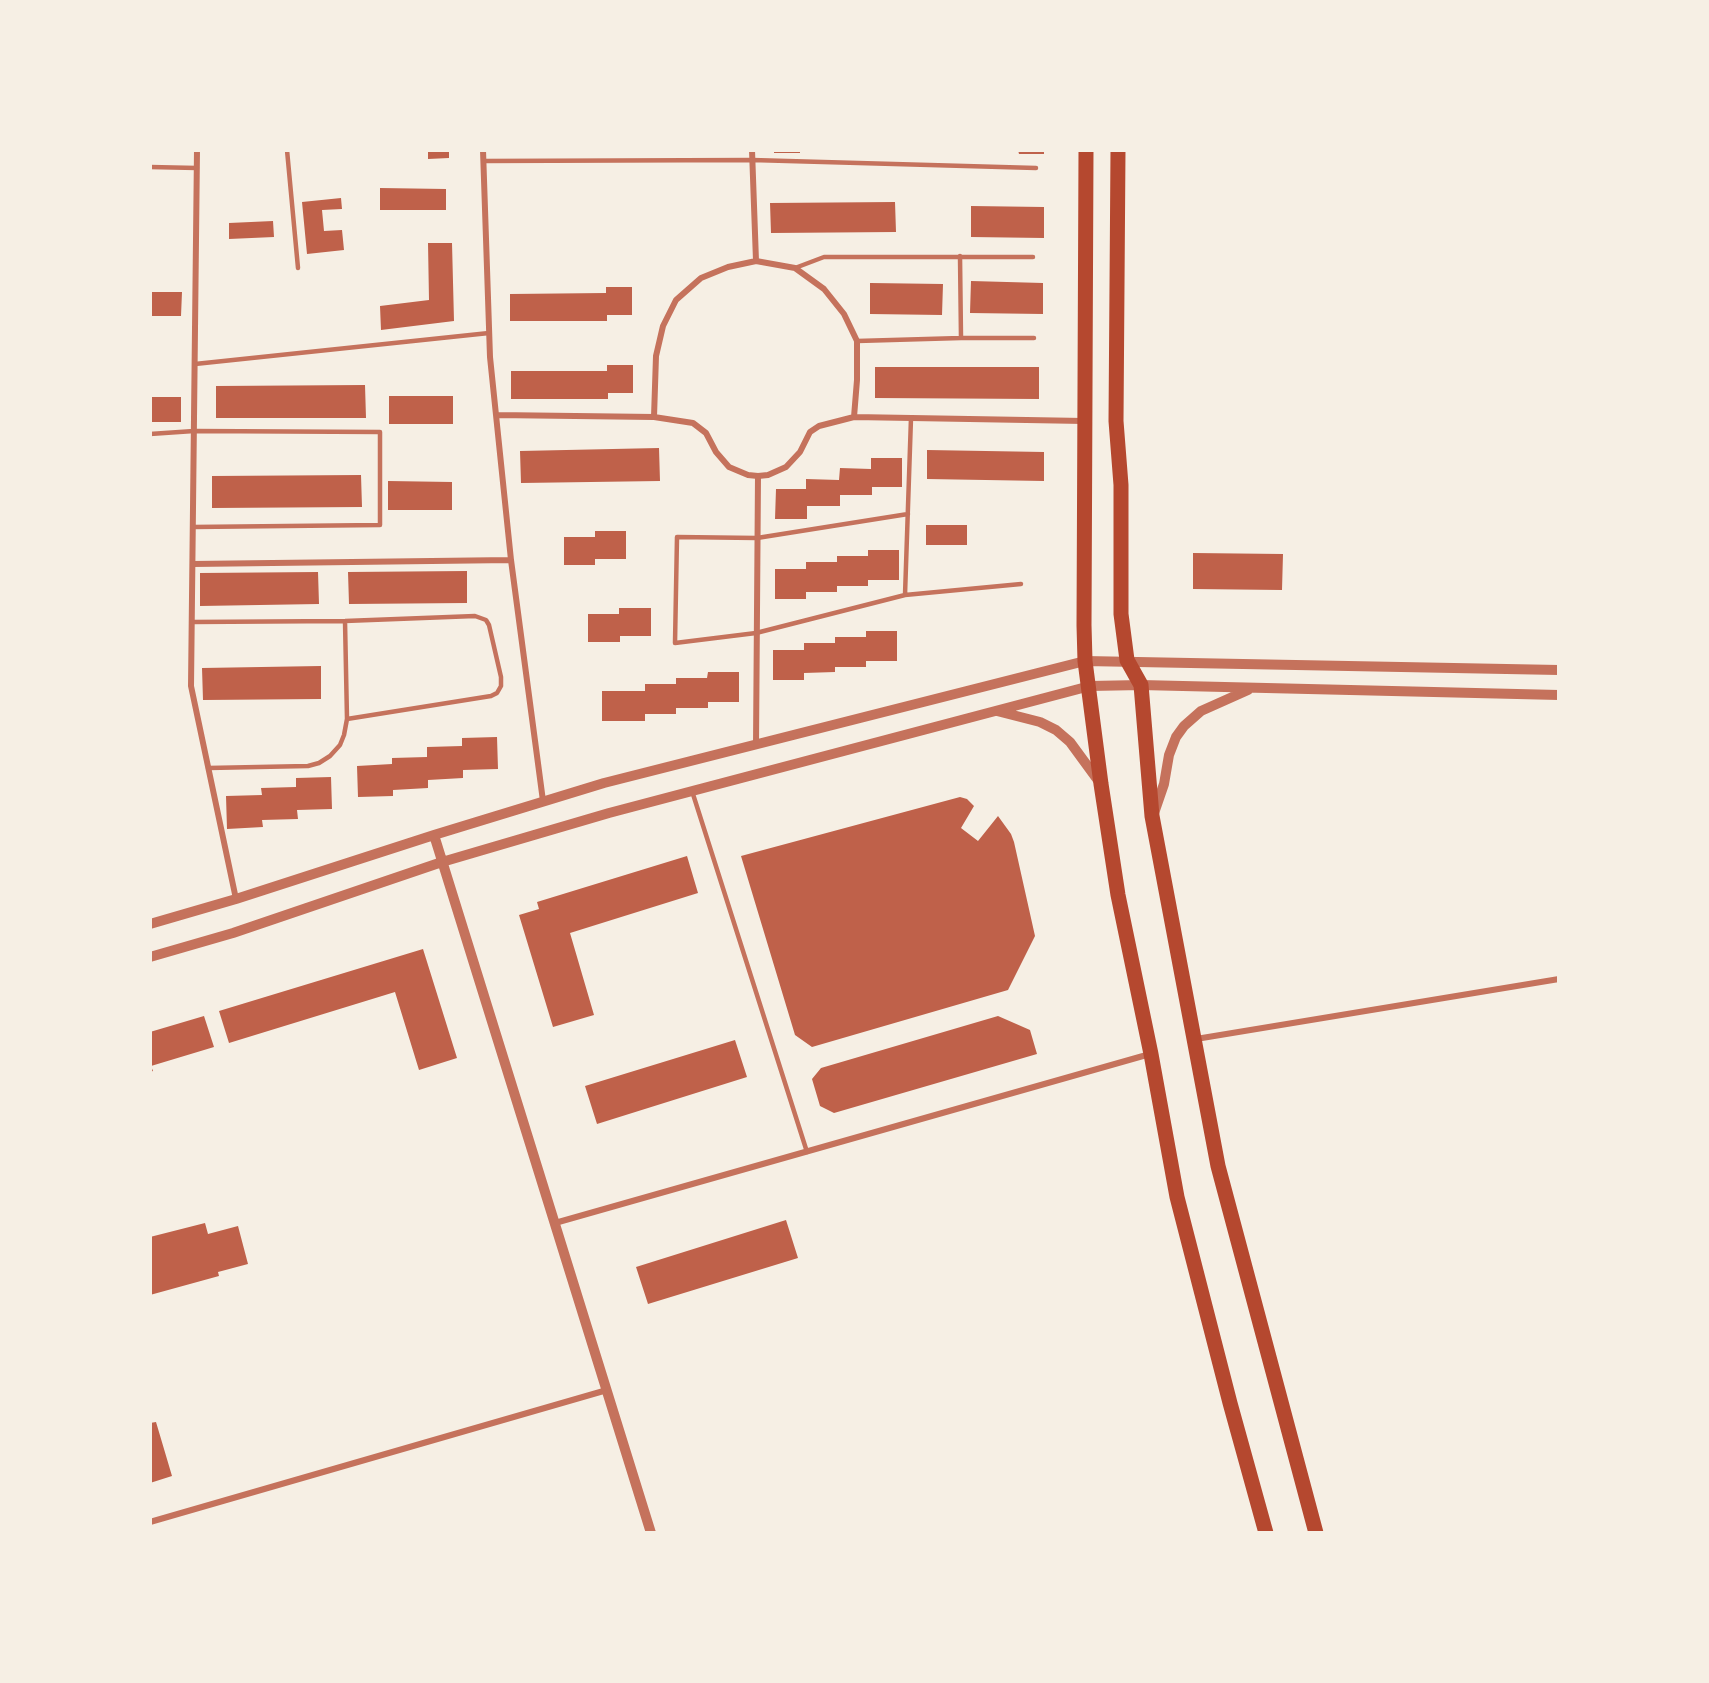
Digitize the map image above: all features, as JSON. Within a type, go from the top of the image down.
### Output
[{"type":"main road","points":[[1086,150],[1085,660],[1101,784],[1118,895],[1151,1054],[1177,1197],[1266,1533]]},
{"type":"main road","points":[[1118,150],[1116,421],[1120,485],[1121,614],[1127,660],[1141,685],[1152,816],[1218,1166],[1316,1533]]},
{"type":"street","points":[[197,150],[190,686],[236,899]]},
{"type":"street","points":[[483,150],[489,333],[496,415],[511,560],[543,801]]},
{"type":"street","points":[[752,150],[756,261]]},
{"type":"street","points":[[654,417],[656,356],[663,326],[676,300],[701,278],[728,267],[756,261],[795,268],[824,289],[844,314],[856,341],[857,380],[854,417]]},
{"type":"street","points":[[496,415],[654,417],[693,423],[706,433],[716,452],[729,467],[748,475],[758,476],[768,475],[786,467],[800,452],[810,432],[819,426],[854,417],[1084,421]]},
{"type":"street","points":[[756,745],[758,476]]},
{"type":"street","points":[[193,564],[511,560]]},
{"type":"street","points":[[150,924],[604,783],[1085,660],[1559,670]]},
{"type":"street","points":[[150,957],[244,929],[442,862],[609,813],[1090,686],[1141,685],[1559,695]]},
{"type":"street","points":[[1152,816],[1164,784],[1169,754],[1176,737],[1184,726],[1201,711],[1252,688]]},
{"type":"street","points":[[994,711],[1040,722],[1056,730],[1070,741],[1101,784]]},
{"type":"street","points":[[434,835],[651,1533]]},
{"type":"street","points":[[1195,1039],[1559,979]]},
{"type":"street","points":[[555,1223],[1151,1054]]},
{"type":"street","points":[[150,1522],[606,1390]]},
{"type":"lane","points":[[287,150],[298,268]]},
{"type":"lane","points":[[484,161],[752,160],[1036,168]]},
{"type":"lane","points":[[150,167],[197,168]]},
{"type":"lane","points":[[960,256],[961,338]]},
{"type":"lane","points":[[795,268],[824,257],[1033,256]]},
{"type":"lane","points":[[195,364],[489,333]]},
{"type":"lane","points":[[856,341],[1034,338]]},
{"type":"lane","points":[[906,595],[911,418]]},
{"type":"lane","points":[[150,434],[194,431],[380,432],[380,525],[193,527]]},
{"type":"lane","points":[[908,514],[757,538],[677,537],[675,643],[756,633],[906,595],[1021,584]]},
{"type":"lane","points":[[192,622],[345,621],[475,616],[486,620],[501,677],[501,686],[497,693],[491,696],[347,719]]},
{"type":"lane","points":[[208,768],[308,765],[319,763],[330,756],[340,745],[347,719],[345,621]]},
{"type":"lane","points":[[691,791],[807,1152]]},
{"type":"building","points":[[428,150],[449,150],[449,158],[428,159]]},
{"type":"building","points":[[774,150],[800,150],[800,153],[774,153]]},
{"type":"building","points":[[1018,150],[1044,150],[1044,154],[1019,154]]},
{"type":"building","points":[[380,188],[446,189],[446,210],[380,210]]},
{"type":"building","points":[[341,198],[342,209],[322,210],[324,231],[342,230],[344,250],[307,254],[302,202]]},
{"type":"building","points":[[895,202],[896,232],[771,233],[770,203]]},
{"type":"building","points":[[971,206],[1044,207],[1044,238],[971,237]]},
{"type":"building","points":[[273,221],[274,237],[229,239],[229,223]]},
{"type":"building","points":[[428,243],[452,243],[454,321],[381,330],[380,306],[429,300]]},
{"type":"building","points":[[971,281],[1043,283],[1043,314],[970,313]]},
{"type":"building","points":[[870,283],[943,284],[942,315],[870,314]]},
{"type":"building","points":[[606,287],[632,287],[632,315],[607,315],[607,321],[510,321],[510,294],[606,293]]},
{"type":"building","points":[[150,292],[182,292],[181,316],[150,316]]},
{"type":"building","points":[[607,365],[633,365],[633,393],[608,393],[608,399],[511,399],[511,371],[607,371]]},
{"type":"building","points":[[875,367],[1039,367],[1039,399],[875,398]]},
{"type":"building","points":[[365,385],[366,418],[216,418],[216,386]]},
{"type":"building","points":[[389,396],[453,396],[453,424],[389,424]]},
{"type":"building","points":[[150,397],[181,397],[181,422],[150,422]]},
{"type":"building","points":[[659,448],[660,481],[521,483],[520,451]]},
{"type":"building","points":[[927,450],[1044,452],[1044,481],[927,479]]},
{"type":"building","points":[[871,458],[902,458],[902,487],[872,487],[872,495],[840,495],[840,506],[807,506],[807,519],[775,519],[776,489],[806,489],[806,479],[839,480],[840,468],[871,469]]},
{"type":"building","points":[[361,475],[362,507],[212,508],[212,476]]},
{"type":"building","points":[[388,481],[452,482],[452,510],[388,510]]},
{"type":"building","points":[[926,525],[967,525],[967,545],[926,545]]},
{"type":"building","points":[[595,531],[626,531],[626,559],[595,559],[595,565],[564,565],[564,537],[595,537]]},
{"type":"building","points":[[868,550],[899,550],[899,580],[868,580],[868,586],[837,586],[837,592],[806,592],[806,599],[775,599],[775,569],[806,569],[806,562],[837,562],[837,556],[868,556]]},
{"type":"building","points":[[1193,553],[1283,554],[1282,590],[1193,589]]},
{"type":"building","points":[[467,571],[467,603],[349,604],[348,572]]},
{"type":"building","points":[[318,572],[319,604],[200,606],[200,573]]},
{"type":"building","points":[[619,608],[651,608],[651,636],[620,636],[620,642],[588,642],[588,614],[619,614]]},
{"type":"building","points":[[866,631],[897,631],[897,661],[866,661],[866,667],[835,667],[835,672],[804,673],[804,680],[773,680],[773,650],[804,650],[804,643],[835,643],[835,637],[866,637]]},
{"type":"building","points":[[321,666],[321,699],[203,700],[202,668]]},
{"type":"building","points":[[708,672],[739,672],[739,702],[708,702],[708,708],[676,708],[676,714],[645,714],[645,721],[602,721],[602,691],[645,691],[645,684],[676,684],[676,678],[707,678]]},
{"type":"building","points":[[497,737],[498,769],[463,770],[463,778],[428,780],[428,788],[393,790],[393,796],[358,797],[357,766],[392,764],[392,758],[427,757],[427,747],[462,746],[462,738]]},
{"type":"building","points":[[331,777],[332,809],[297,810],[298,819],[262,820],[263,827],[227,829],[226,796],[262,795],[261,788],[296,787],[296,778]]},
{"type":"building","points":[[960,797],[967,799],[974,806],[961,828],[978,841],[998,816],[1014,842],[1035,936],[1008,990],[812,1047],[795,1035],[741,856]]},
{"type":"building","points":[[687,856],[698,893],[570,933],[594,1015],[553,1027],[519,915],[539,909],[537,902]]},
{"type":"building","points":[[423,949],[457,1058],[419,1070],[395,992],[229,1043],[219,1011]]},
{"type":"building","points":[[204,1016],[214,1047],[151,1066],[153,1071],[150,1072],[150,1032]]},
{"type":"building","points":[[998,1016],[1030,1030],[1037,1054],[834,1113],[820,1106],[812,1079],[821,1068]]},
{"type":"building","points":[[735,1040],[747,1077],[597,1124],[585,1086]]},
{"type":"building","points":[[786,1220],[798,1258],[648,1304],[636,1267]]},
{"type":"building","points":[[205,1223],[208,1234],[238,1226],[248,1264],[218,1272],[219,1276],[150,1295],[150,1237]]},
{"type":"building","points":[[156,1422],[172,1476],[150,1483],[150,1423]]}]
